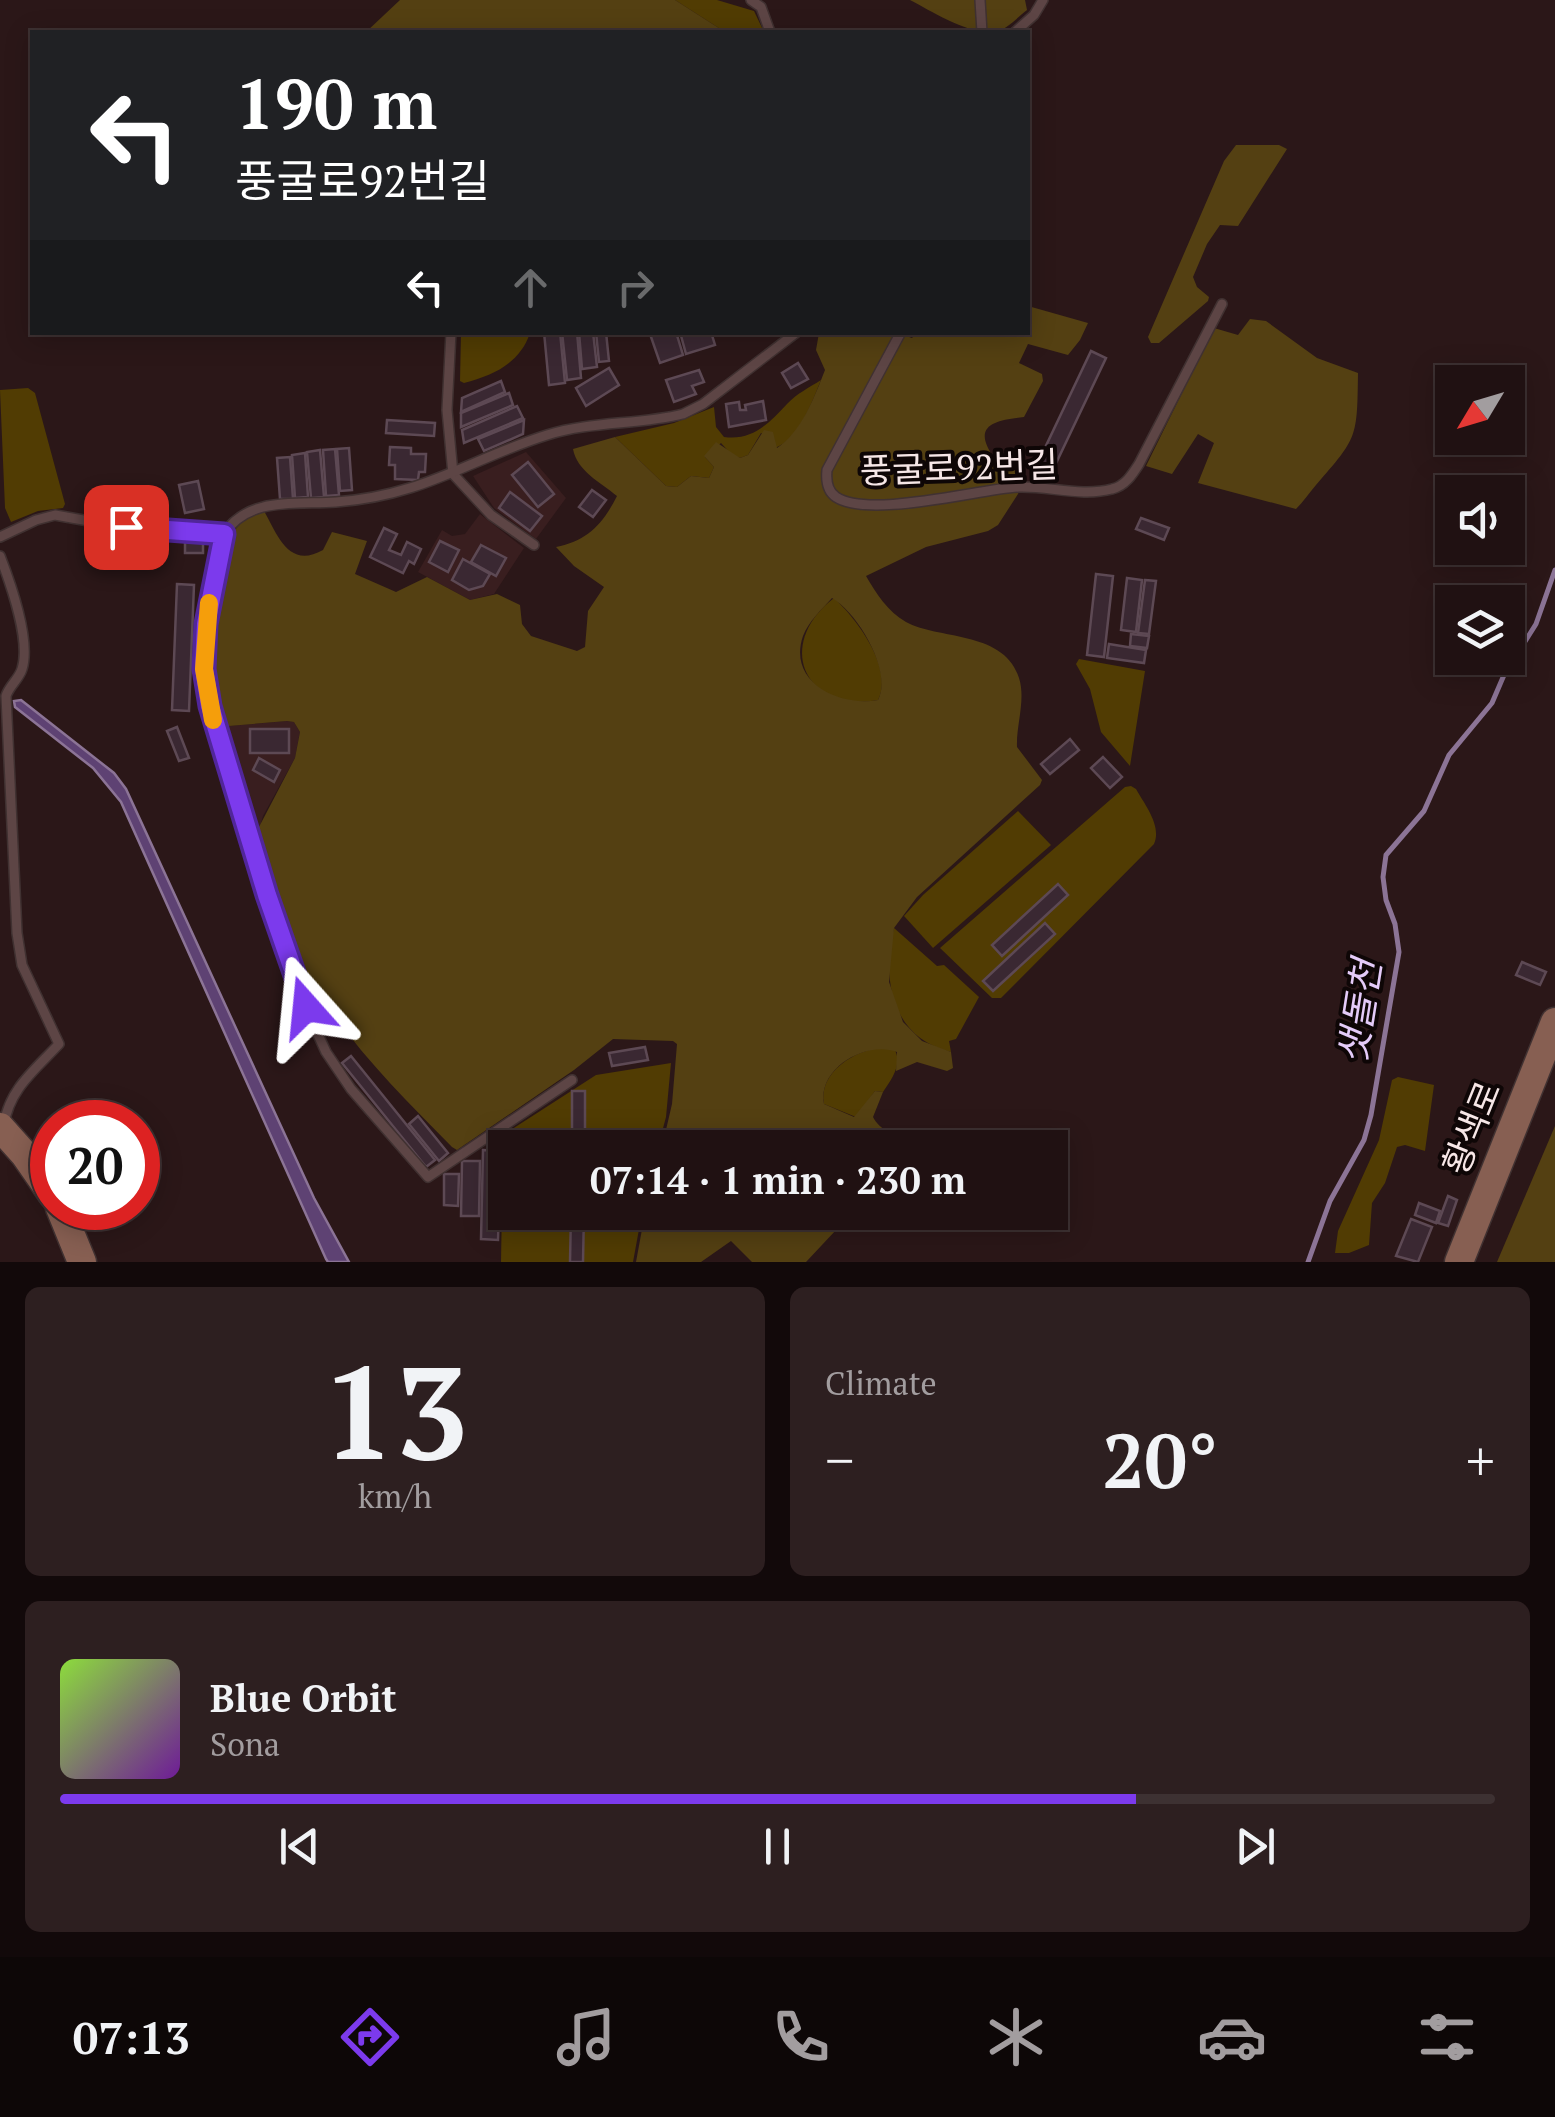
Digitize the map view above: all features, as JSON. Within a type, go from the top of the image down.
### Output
[{"type":"street","name":"황색로","points":[[1458,1262],[1555,1022]]},
{"type":"street","points":[[2,1128],[30,1165]]},
{"type":"street","points":[[69,1230],[82,1262]]},
{"type":"lane","points":[[751,0],[762,7],[769,30]]},
{"type":"lane","points":[[980,0],[982,30]]},
{"type":"lane","points":[[1017,30],[1034,15],[1042,0]]},
{"type":"lane","name":"풍굴로92번길","points":[[898,335],[826,470],[829,490],[837,498],[902,504],[1005,488],[1085,491],[1121,486],[1139,464],[1222,304]]},
{"type":"lane","points":[[451,335],[447,410],[453,474],[491,514],[534,545]]},
{"type":"lane","points":[[572,1080],[428,1177],[334,1065],[309,1015],[274,914],[210,706],[204,669],[206,624],[224,534],[238,517],[261,506],[382,497],[453,474],[547,435],[683,414],[793,335]]},
{"type":"lane","points":[[0,536],[46,516],[66,515],[145,530],[224,534]]},
{"type":"lane","points":[[0,556],[18,612],[24,662],[6,696],[16,933],[22,965],[59,1044],[14,1092],[2,1128]]},
{"type":"shaded area","points":[[400,0],[675,0],[722,30],[368,30]]},
{"type":"shaded area","points":[[675,0],[717,0],[754,11],[763,30],[722,30]]},
{"type":"shaded area","points":[[910,0],[1025,0],[1027,10],[1000,30],[973,30]]},
{"type":"shaded area","points":[[1236,145],[1279,145],[1287,149],[1238,226],[1220,225],[1207,244],[1193,277],[1208,301],[1159,343],[1151,343],[1148,337],[1224,161]]},
{"type":"shaded area","points":[[1030,307],[1088,323],[1068,355],[1028,344],[1019,363],[1042,374],[1043,381],[1024,417],[995,423],[986,432],[988,448],[995,459],[1016,460],[1025,475],[998,525],[926,547],[866,576],[888,608],[906,622],[985,644],[1011,663],[1019,678],[1021,695],[1017,747],[1042,780],[917,897],[894,928],[889,982],[903,1022],[922,1041],[951,1052],[953,1068],[947,1071],[917,1062],[896,1071],[897,1052],[885,1049],[859,1054],[836,1069],[828,1079],[824,1104],[854,1117],[875,1091],[883,1092],[873,1117],[885,1130],[666,1130],[677,1044],[613,1039],[457,1150],[386,1079],[346,1031],[311,978],[279,908],[258,834],[295,758],[300,732],[294,722],[287,721],[229,726],[219,713],[213,692],[215,602],[226,549],[236,529],[264,511],[285,546],[301,555],[323,550],[332,532],[367,541],[355,574],[396,592],[427,577],[470,600],[497,594],[520,605],[522,624],[531,636],[577,651],[585,647],[588,611],[604,587],[574,566],[556,547],[593,530],[617,496],[584,470],[573,449],[615,437],[666,486],[677,487],[691,476],[709,478],[714,467],[704,456],[716,442],[740,458],[748,455],[764,430],[773,432],[777,448],[794,433],[825,370],[816,350],[819,335],[1030,335]],"holes":[[[832,598],[862,629],[881,674],[878,700],[848,700],[833,695],[810,679],[803,667],[803,636]]]},
{"type":"shaded area","points":[[1250,319],[1266,321],[1317,358],[1358,373],[1357,411],[1347,446],[1296,509],[1198,483],[1214,443],[1198,434],[1172,474],[1146,466],[1214,328],[1238,335]]},
{"type":"shaded area","points":[[461,335],[529,335],[520,352],[504,366],[486,376],[460,381]]},
{"type":"shaded area","points":[[821,380],[804,419],[783,443],[775,448],[774,438],[761,433],[748,455],[740,458],[721,443],[705,457],[714,467],[709,478],[691,476],[677,487],[666,486],[615,437],[674,423],[714,407],[716,427],[724,437],[744,436],[760,429],[795,397]]},
{"type":"shaded area","points":[[28,388],[35,393],[65,504],[63,508],[38,511],[11,522],[5,508],[0,390]]},
{"type":"shaded area","points":[[526,452],[566,498],[536,539],[494,508],[473,476]]},
{"type":"shaded area","points":[[480,514],[524,548],[494,594],[470,600],[418,572],[442,530],[452,536],[465,534]]},
{"type":"shaded area","points":[[834,598],[871,645],[881,674],[878,700],[852,701],[831,696],[816,686],[806,671],[802,654],[805,635],[816,616]]},
{"type":"shaded area","points":[[1079,659],[1145,671],[1130,766],[1101,732],[1090,689],[1076,664]]},
{"type":"shaded area","points":[[21,700],[114,773],[126,789],[314,1198],[349,1262],[326,1259],[121,802],[93,768],[15,707],[14,701]]},
{"type":"shaded area","points":[[220,719],[229,726],[294,722],[300,732],[295,758],[263,816],[258,834]]},
{"type":"shaded area","points":[[1131,786],[1151,816],[1156,830],[1154,844],[1001,998],[992,998],[940,948],[1125,787]]},
{"type":"shaded area","points":[[1018,811],[1051,845],[933,948],[904,916]]},
{"type":"shaded area","points":[[894,928],[979,997],[956,1039],[949,1041],[951,1052],[915,1034],[896,1004],[889,967]]},
{"type":"shaded area","points":[[883,1047],[895,1050],[897,1066],[883,1092],[875,1091],[856,1117],[824,1104],[827,1082],[841,1065],[861,1053]]},
{"type":"shaded area","points":[[671,1063],[663,1130],[511,1130],[596,1075]]},
{"type":"shaded area","points":[[1398,1077],[1434,1085],[1425,1151],[1405,1145],[1397,1147],[1385,1183],[1372,1203],[1369,1245],[1349,1253],[1335,1253],[1338,1231],[1379,1140],[1392,1080]]},
{"type":"shaded area","points":[[1555,1126],[1555,1262],[1497,1262]]},
{"type":"shaded area","points":[[502,1230],[639,1230],[633,1262],[501,1262]]},
{"type":"shaded area","points":[[642,1230],[836,1230],[806,1262],[752,1262],[731,1241],[701,1262],[636,1262]]},
{"type":"building","points":[[544,335],[560,335],[565,383],[549,385]]},
{"type":"building","points":[[562,335],[577,335],[581,378],[567,380]]},
{"type":"building","points":[[579,335],[593,335],[597,367],[582,369]]},
{"type":"building","points":[[596,335],[606,335],[609,361],[599,362]]},
{"type":"building","points":[[650,335],[677,335],[683,355],[660,363]]},
{"type":"building","points":[[681,335],[712,335],[715,345],[686,354]]},
{"type":"building","points":[[1091,351],[1106,358],[1049,478],[1034,471]]},
{"type":"building","points":[[798,363],[808,379],[791,388],[782,373]]},
{"type":"building","points":[[609,368],[619,385],[586,406],[576,388]]},
{"type":"building","points":[[699,370],[704,382],[692,386],[696,394],[674,402],[666,380]]},
{"type":"building","points":[[501,381],[505,392],[461,412],[462,398]]},
{"type":"building","points":[[509,393],[513,405],[461,427],[461,413]]},
{"type":"building","points":[[763,401],[766,420],[729,427],[726,404],[739,402],[740,410],[746,410],[745,405]]},
{"type":"building","points":[[517,406],[523,418],[464,443],[462,430]]},
{"type":"building","points":[[387,420],[435,423],[434,436],[386,433]]},
{"type":"building","points":[[524,420],[523,434],[484,451],[478,439]]},
{"type":"building","points":[[390,447],[411,448],[411,454],[426,454],[425,472],[419,472],[418,480],[395,479],[395,465],[389,465]]},
{"type":"building","points":[[349,448],[352,490],[340,491],[337,449]]},
{"type":"building","points":[[335,449],[339,495],[326,496],[323,450]]},
{"type":"building","points":[[320,450],[324,497],[311,498],[307,452]]},
{"type":"building","points":[[305,453],[308,497],[295,498],[292,455]]},
{"type":"building","points":[[290,457],[293,499],[280,499],[277,458]]},
{"type":"building","points":[[528,462],[554,494],[538,507],[512,475]]},
{"type":"building","points":[[198,481],[204,509],[185,513],[179,485]]},
{"type":"building","points":[[592,490],[606,500],[593,517],[579,507]]},
{"type":"building","points":[[510,492],[542,516],[530,531],[499,508]]},
{"type":"building","points":[[1141,518],[1169,528],[1164,540],[1136,529]]},
{"type":"building","points":[[384,528],[397,534],[389,550],[401,555],[407,542],[421,549],[414,564],[409,561],[403,573],[370,557]]},
{"type":"building","points":[[185,540],[203,540],[203,553],[185,553]]},
{"type":"building","points":[[440,541],[459,550],[448,572],[429,562]]},
{"type":"building","points":[[481,545],[506,558],[496,576],[471,562]]},
{"type":"building","points":[[463,559],[490,574],[483,586],[469,590],[452,580]]},
{"type":"building","points":[[1096,574],[1113,576],[1104,657],[1087,655]]},
{"type":"building","points":[[1127,578],[1142,580],[1136,632],[1121,630]]},
{"type":"building","points":[[1145,580],[1156,581],[1149,634],[1138,633]]},
{"type":"building","points":[[177,584],[194,585],[189,711],[172,710]]},
{"type":"building","points":[[1131,634],[1149,636],[1147,648],[1130,646]]},
{"type":"building","points":[[1109,644],[1146,650],[1144,663],[1107,658]]},
{"type":"building","points":[[177,727],[189,758],[179,761],[167,731]]},
{"type":"building","points":[[250,729],[289,729],[289,753],[250,753]]},
{"type":"building","points":[[1070,739],[1079,750],[1050,774],[1041,764]]},
{"type":"building","points":[[1103,757],[1122,777],[1110,788],[1091,768]]},
{"type":"building","points":[[259,758],[280,770],[274,782],[253,770]]},
{"type":"building","points":[[1058,884],[1068,895],[1002,956],[992,945]]},
{"type":"building","points":[[1045,923],[1055,934],[993,991],[983,981]]},
{"type":"building","points":[[1522,962],[1546,972],[1540,985],[1516,975]]},
{"type":"building","points":[[645,1047],[648,1060],[612,1066],[609,1053]]},
{"type":"building","points":[[351,1056],[435,1160],[426,1167],[342,1063]]},
{"type":"building","points":[[572,1091],[585,1091],[585,1130],[572,1130]]},
{"type":"building","points":[[418,1116],[448,1153],[439,1161],[409,1124]]},
{"type":"building","points":[[483,1150],[488,1150],[488,1230],[498,1230],[498,1240],[481,1239]]},
{"type":"building","points":[[462,1161],[480,1161],[479,1216],[461,1216]]},
{"type":"building","points":[[444,1174],[459,1174],[458,1206],[444,1205]]},
{"type":"building","points":[[1448,1196],[1457,1200],[1448,1226],[1438,1223]]},
{"type":"building","points":[[1419,1203],[1440,1211],[1436,1223],[1415,1215]]},
{"type":"building","points":[[1411,1219],[1432,1227],[1418,1262],[1396,1256]]},
{"type":"building","points":[[571,1230],[584,1230],[583,1262],[570,1262]]},
{"type":"waterway","name":"샛돌천","points":[[1308,1262],[1330,1201],[1364,1140],[1371,1115],[1399,952],[1386,900],[1386,855],[1424,811],[1449,755],[1492,703],[1504,675],[1536,624],[1555,570]]},
{"type":"slow traffic","points":[[209,603],[204,669],[213,720]]},
{"type":"route","points":[[126,527],[224,534],[214,568],[206,624],[206,684],[220,749],[306,1007]]}]
